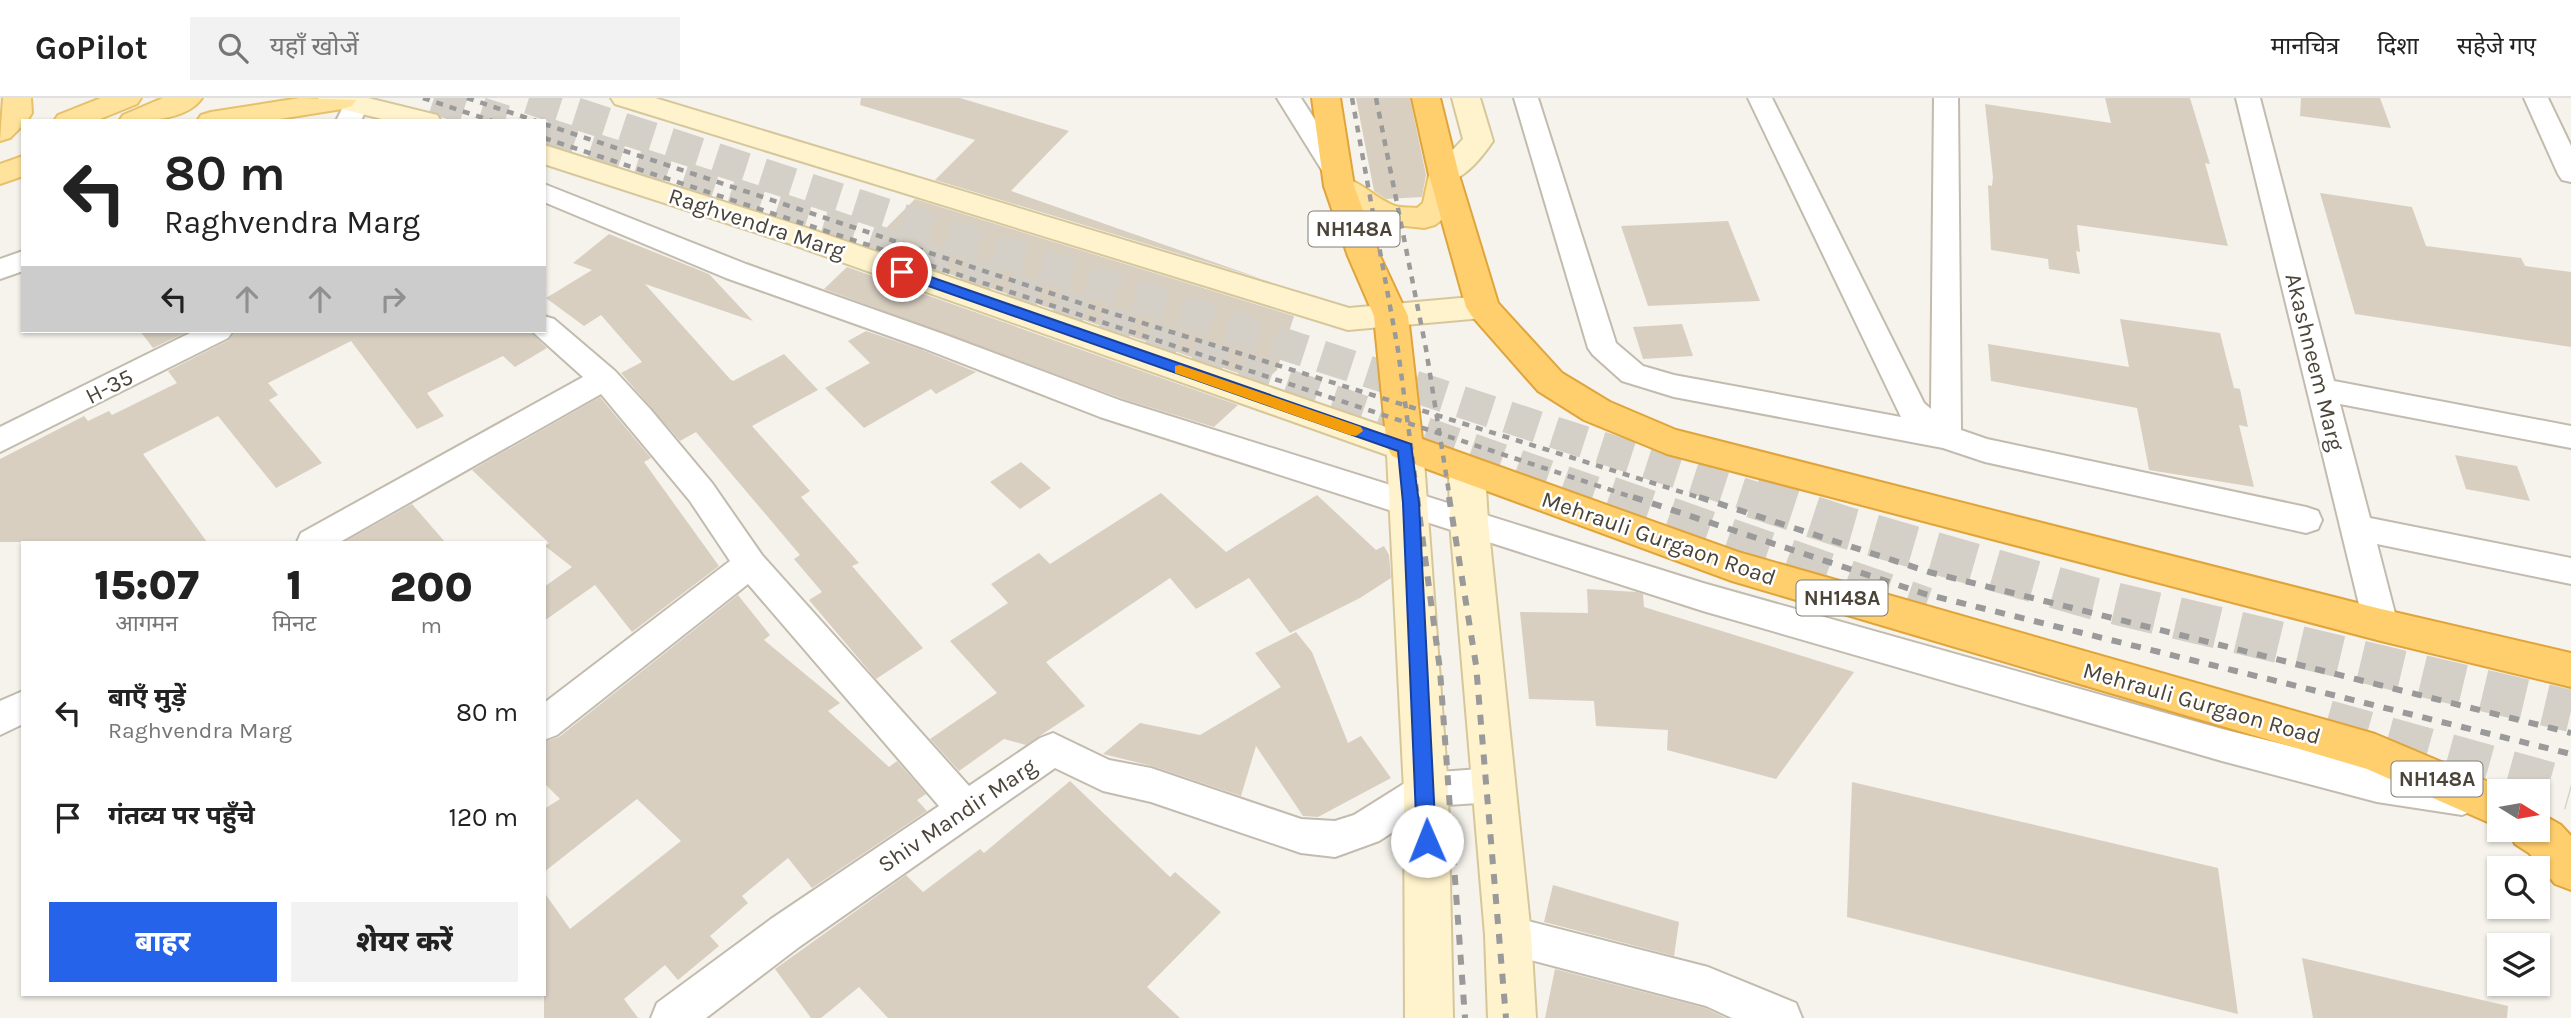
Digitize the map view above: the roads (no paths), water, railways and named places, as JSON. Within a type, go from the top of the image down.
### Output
[{"type":"highway","name":"NH148A","points":[[1326,98],[1338,180],[1364,256],[1391,316],[1405,447]]},
{"type":"highway","points":[[1426,98],[1444,175],[1483,307],[1550,382],[1597,411],[1667,441],[2381,625],[2571,670]]},
{"type":"highway","name":"Mehrauli Gurgaon Road","points":[[1405,447],[1732,566],[2375,753],[2487,802]]},
{"type":"highway","points":[[2548,842],[2571,869]]},
{"type":"main road","points":[[0,132],[18,113],[17,98]]},
{"type":"main road","points":[[73,119],[127,98]]},
{"type":"main road","points":[[138,119],[188,98]]},
{"type":"main road","points":[[229,119],[344,106]]},
{"type":"main road","points":[[0,152],[21,142]]},
{"type":"main road","points":[[0,174],[21,166]]},
{"type":"main road","points":[[1338,180],[1389,216],[1424,218],[1438,207],[1444,175]]},
{"type":"street","points":[[625,98],[1348,319],[1483,307]]},
{"type":"street","points":[[1289,98],[1338,180]]},
{"type":"street","points":[[1444,175],[1478,141],[1466,98]]},
{"type":"street","points":[[1526,98],[1603,348],[1633,374],[1674,386],[1946,437],[1985,450],[2306,520]]},
{"type":"street","points":[[1760,98],[1912,410],[1946,437]]},
{"type":"street","points":[[1946,98],[1946,437]]},
{"type":"street","name":"Akashneem Marg","points":[[2248,98],[2381,625]]},
{"type":"street","points":[[2536,98],[2571,174]]},
{"type":"street","points":[[344,106],[396,106],[423,119]]},
{"type":"street","name":"Raghvendra Marg","points":[[546,155],[799,236],[1405,447]]},
{"type":"street","points":[[546,193],[736,271],[933,341],[1111,410],[1703,597],[2222,745],[2377,785],[2487,804]]},
{"type":"street","points":[[0,270],[21,261]]},
{"type":"street","points":[[546,328],[604,379],[640,418],[701,492],[750,564],[965,809]]},
{"type":"street","name":"H-35","points":[[0,441],[214,333]]},
{"type":"street","points":[[315,541],[604,379]]},
{"type":"street","points":[[2321,390],[2571,437]]},
{"type":"street","points":[[1405,447],[1411,503],[1426,790],[1429,1018]]},
{"type":"street","points":[[1467,471],[1469,522],[1508,936],[1512,1018]]},
{"type":"street","points":[[2358,528],[2571,571]]},
{"type":"street","points":[[546,722],[750,564]]},
{"type":"street","points":[[0,719],[21,707]]},
{"type":"street","name":"Shiv Mandir Marg","points":[[672,1018],[785,933],[1054,749],[1103,775],[1152,785],[1301,836],[1335,839],[1365,829],[1426,790]]},
{"type":"street","points":[[1426,790],[1493,785]]},
{"type":"street","points":[[1508,936],[1708,988],[1782,1018]]},
{"type":"tunnel","points":[[434,98],[499,119]]},
{"type":"tunnel","points":[[529,98],[1759,499]]},
{"type":"tunnel","points":[[546,134],[836,227],[1614,499]]},
{"type":"tunnel","points":[[1609,497],[1925,608]]},
{"type":"tunnel","points":[[1753,497],[1844,527],[2092,598],[2571,711]]},
{"type":"tunnel","points":[[2327,721],[2571,789]]},
{"type":"railway","points":[[423,98],[486,119]]},
{"type":"railway","points":[[467,98],[530,119]]},
{"type":"railway","points":[[1352,98],[1398,350],[1405,405]]},
{"type":"railway","points":[[1376,98],[1437,415]]},
{"type":"railway","points":[[546,125],[1095,308],[1405,405]]},
{"type":"railway","points":[[546,139],[1408,423]]},
{"type":"railway","points":[[1405,405],[1437,415]]},
{"type":"railway","points":[[1405,405],[1408,423]]},
{"type":"railway","points":[[1437,415],[1704,499]]},
{"type":"railway","points":[[1437,415],[1440,434]]},
{"type":"railway","points":[[1408,423],[1440,434]]},
{"type":"railway","points":[[1408,423],[1418,499]]},
{"type":"railway","points":[[1440,434],[1638,499]]},
{"type":"railway","points":[[1440,434],[1450,499]]},
{"type":"railway","points":[[1417,497],[1440,670],[1465,1018]]},
{"type":"railway","points":[[1449,497],[1476,665],[1506,1018]]},
{"type":"railway","points":[[1633,497],[1925,594],[2571,754]]},
{"type":"railway","points":[[1699,497],[1929,572],[2571,733]]}]
